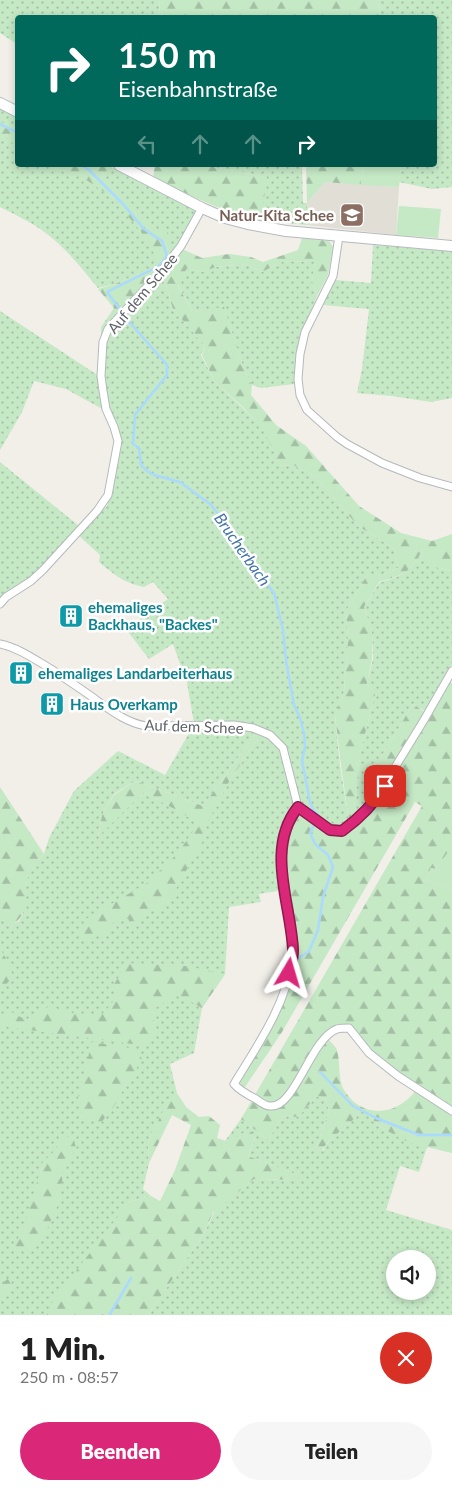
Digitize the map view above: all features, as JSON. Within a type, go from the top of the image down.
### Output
[{"type":"main road","points":[[0,103],[15,110]]},
{"type":"main road","points":[[123,167],[202,208],[226,218],[260,227],[452,246]]},
{"type":"street","name":"Auf dem Schee","points":[[0,604],[6,597],[31,581],[43,570],[97,511],[108,495],[118,441],[114,426],[106,409],[103,391],[101,376],[103,342],[108,329],[160,273],[181,246],[202,208]]},
{"type":"street","points":[[339,236],[333,276],[305,332],[300,354],[298,379],[300,395],[308,410],[337,437],[348,444],[382,463],[420,478],[452,487]]},
{"type":"street","name":"Auf dem Schee","points":[[0,644],[19,649],[134,724],[146,726],[234,725],[253,728],[270,735],[283,748],[298,807]]},
{"type":"street","points":[[452,671],[380,793],[357,820],[342,831],[330,830],[298,807],[291,816],[285,830],[281,859],[293,951],[289,973],[283,995],[234,1084],[266,1105],[277,1105],[290,1095],[309,1061],[325,1038],[339,1028],[349,1028],[369,1054],[398,1076],[452,1111]]},
{"type":"shaded area","name":"Natur-Kita Schee","points":[[325,182],[399,187],[396,235],[307,225],[307,203]]},
{"type":"green space","points":[[0,0],[159,0],[160,14],[164,15],[15,15],[15,43],[0,33]]},
{"type":"green space","points":[[159,0],[380,0],[379,15],[160,14]]},
{"type":"green space","points":[[380,0],[452,0],[452,187],[432,189],[399,182],[401,167],[437,167],[437,15],[379,15]]},
{"type":"green space","points":[[0,107],[15,115],[15,167],[111,167],[196,211],[179,246],[162,271],[152,268],[115,284],[98,288],[61,246],[42,230],[0,207]]},
{"type":"green space","points":[[0,121],[12,127],[15,124],[15,145],[0,132]]},
{"type":"green space","points":[[53,167],[112,168],[105,178],[115,190],[158,235],[159,229],[167,229],[174,253],[164,267],[156,262],[148,240],[113,198],[76,173],[73,176]]},
{"type":"green space","points":[[155,167],[213,167],[267,177],[261,221],[219,208],[153,177]]},
{"type":"green space","points":[[213,167],[302,167],[303,203],[307,203],[307,225],[261,221],[266,177]]},
{"type":"green space","points":[[306,167],[363,167],[361,185],[325,182],[307,203]]},
{"type":"green space","points":[[363,167],[401,167],[399,187],[361,185]]},
{"type":"green space","points":[[399,206],[441,209],[438,238],[396,235]]},
{"type":"green space","points":[[302,238],[329,241],[333,247],[328,275],[317,296],[312,282],[315,262],[284,261],[262,272],[246,264],[216,267],[202,272],[187,268],[178,286],[193,312],[224,307],[244,369],[252,385],[251,395],[276,425],[306,446],[359,506],[401,533],[432,541],[452,534],[452,571],[436,567],[421,553],[412,566],[404,573],[379,582],[364,607],[372,632],[372,659],[367,684],[375,694],[360,754],[353,820],[349,822],[335,715],[344,692],[348,640],[346,611],[367,575],[383,575],[398,568],[395,549],[358,526],[315,476],[293,465],[281,466],[263,429],[243,407],[215,382],[202,355],[205,346],[173,309],[163,276],[182,249],[202,258],[229,254],[251,257],[263,262],[298,250]]},
{"type":"green space","points":[[373,245],[452,251],[452,398],[431,402],[357,393],[362,369],[369,309],[323,305],[335,280],[371,283]]},
{"type":"green space","points":[[284,261],[315,262],[312,282],[317,296],[300,338],[294,384],[261,388],[252,385],[244,369],[224,308],[193,312],[178,285],[187,268],[202,272],[216,267],[246,264],[262,272]]},
{"type":"green space","points":[[152,268],[162,271],[106,328],[101,337],[101,327],[114,308],[98,289],[115,284]]},
{"type":"green space","points":[[163,276],[173,309],[205,346],[201,355],[215,382],[263,428],[281,466],[293,465],[315,476],[358,526],[395,549],[398,568],[383,575],[367,575],[346,611],[348,640],[344,692],[335,716],[349,822],[341,828],[334,828],[320,821],[299,802],[284,749],[260,729],[194,723],[187,683],[173,644],[149,659],[126,629],[168,599],[153,582],[144,587],[131,584],[115,574],[99,562],[100,555],[77,534],[107,506],[119,459],[117,427],[108,406],[105,392],[104,363],[106,344],[110,331]]},
{"type":"green space","points":[[0,311],[99,376],[106,411],[66,389],[34,381],[22,412],[0,450]]},
{"type":"green space","points":[[0,462],[79,526],[33,577],[0,601]]},
{"type":"green space","points":[[421,553],[436,567],[452,571],[452,665],[425,711],[413,704],[372,772],[384,780],[373,799],[353,819],[360,754],[375,694],[367,684],[373,659],[372,632],[364,607],[379,583],[404,573],[412,566]]},
{"type":"green space","points":[[450,682],[452,684],[452,848],[435,869],[431,868],[426,880],[452,889],[452,1153],[410,1143],[380,1127],[361,1108],[353,1120],[331,1139],[322,1151],[316,1148],[329,1112],[326,1100],[317,1096],[298,1117],[283,1116],[268,1140],[241,1119],[422,806],[415,802],[282,1032],[243,1090],[237,1082],[265,1036],[295,952],[282,860],[286,832],[294,817],[300,812],[343,833],[388,784],[372,772],[413,704],[431,716]],"holes":[[[343,1025],[389,1067],[417,1089],[400,1105],[390,1109],[380,1111],[360,1106],[344,1090],[340,1080],[336,1048],[325,1036],[331,1028]]]},
{"type":"green space","points":[[235,727],[256,733],[203,806],[135,781],[114,794],[102,815],[98,836],[144,792],[205,826],[230,780],[261,734],[278,747],[294,804],[283,830],[278,860],[282,890],[259,894],[261,902],[229,907],[225,974],[202,1008],[194,1053],[170,1064],[177,1093],[169,1100],[148,1141],[149,1163],[143,1189],[151,1196],[129,1202],[75,1315],[0,1315],[0,919],[10,925],[19,921],[23,913],[27,879],[32,866],[44,854],[49,838],[74,791],[118,751],[165,775],[192,728]]},
{"type":"green space","points":[[256,733],[261,734],[230,780],[205,827],[209,830],[164,910],[149,909],[143,919],[137,924],[130,924],[128,918],[115,920],[107,934],[100,934],[97,930],[86,942],[80,933],[86,919],[147,883],[177,854],[199,823],[144,792],[98,837],[102,815],[114,795],[135,781],[203,806]]},
{"type":"green space","points":[[0,787],[44,854],[29,873],[24,910],[17,921],[10,926],[0,919]]},
{"type":"green space","points":[[452,847],[452,889],[426,880],[431,868],[435,869]]},
{"type":"green space","points":[[0,948],[10,966],[13,977],[0,991]]},
{"type":"green space","points":[[127,963],[186,966],[225,974],[202,1008],[177,994],[154,1009],[154,1035],[147,1046],[0,1026],[0,1018],[8,1010],[26,1020],[50,1006],[79,1015],[100,1016],[115,999],[113,986]]},
{"type":"green space","points":[[92,1042],[136,1049],[142,1059],[112,1109],[99,1125],[93,1120],[81,1120],[82,1105],[78,1097]]},
{"type":"green space","points":[[177,1093],[186,1107],[199,1117],[209,1116],[220,1125],[217,1138],[229,1142],[249,1129],[255,1137],[248,1156],[301,1176],[296,1180],[254,1179],[213,1213],[203,1235],[148,1315],[45,1315],[53,1301],[129,1202],[151,1196],[160,1201],[175,1170],[191,1125],[172,1115],[149,1163],[148,1141],[169,1099]]},
{"type":"green space","points":[[317,1096],[326,1100],[329,1112],[316,1148],[323,1151],[331,1139],[353,1120],[361,1108],[380,1127],[427,1147],[419,1172],[400,1166],[386,1210],[452,1230],[452,1315],[148,1315],[203,1235],[215,1211],[254,1179],[296,1180],[300,1176],[248,1156],[255,1138],[225,1141],[241,1119],[268,1140],[283,1116],[298,1117]]},
{"type":"green space","points":[[66,1136],[74,1140],[76,1148],[63,1174],[59,1202],[48,1228],[32,1252],[14,1248],[28,1214],[43,1161],[51,1155]]},
{"type":"green space","points":[[10,1277],[12,1284],[10,1293],[1,1297],[0,1300],[0,1279],[4,1282]]},
{"type":"waterway","name":"Brucherbach","points":[[0,124],[15,132]]},
{"type":"waterway","name":"Brucherbach","points":[[84,167],[124,205],[144,229],[162,241],[167,256],[159,266],[107,292],[121,311]]},
{"type":"waterway","name":"Brucherbach","points":[[125,317],[167,365],[167,375],[135,415],[133,444],[139,448],[141,465],[154,475],[180,482],[210,504],[234,533],[250,562],[274,593],[283,630],[286,661],[294,705],[304,733],[305,747],[302,761],[310,802],[313,810],[319,816]]},
{"type":"waterway","name":"Brucherbach","points":[[299,958],[309,951],[318,930],[323,897],[333,867],[328,855],[315,844],[310,833],[314,825]]},
{"type":"waterway","name":"Brucherbach","points":[[320,1072],[353,1106],[376,1118],[419,1135],[452,1135]]},
{"type":"waterway","points":[[110,1314],[131,1278]]},
{"type":"place","name":"Natur-Kita Schee","points":[[352,215]]},
{"type":"place","name":"ehemaliges Backhaus, \"Backes\"","points":[[71,616]]},
{"type":"place","name":"ehemaliges Landarbeiterhaus","points":[[21,673]]},
{"type":"place","name":"Haus Overkamp","points":[[52,704]]},
{"type":"route","points":[[289,973],[293,951],[281,859],[285,830],[291,816],[298,807],[330,830],[342,831],[364,813],[385,786]]}]
